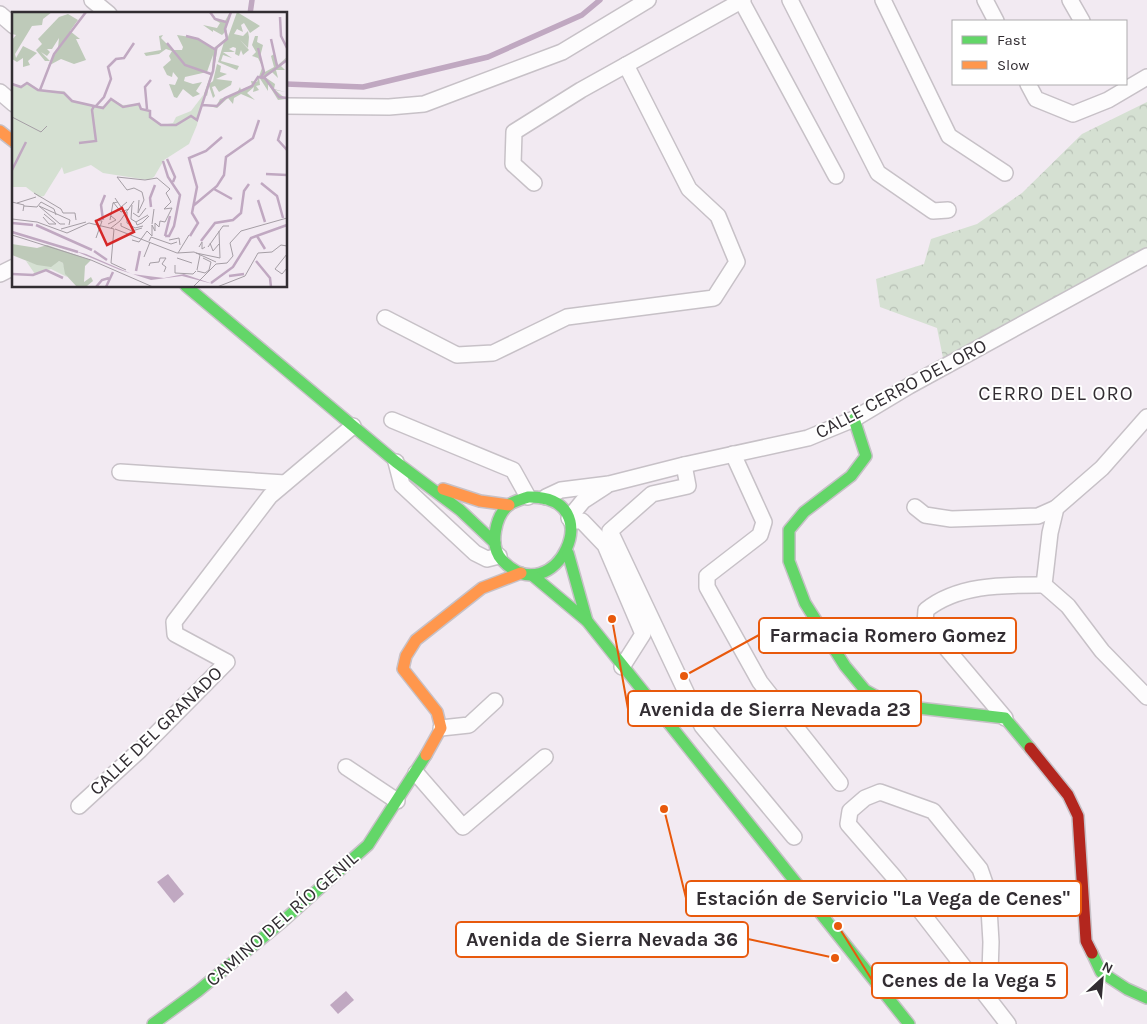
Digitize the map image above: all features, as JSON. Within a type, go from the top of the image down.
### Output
[{"type":"street","points":[[92,0],[107,12]]},
{"type":"street","points":[[288,106],[389,107],[424,104],[562,52],[648,0]]},
{"type":"street","points":[[790,0],[878,173],[933,211],[948,210]]},
{"type":"street","points":[[883,0],[949,136],[1005,173]]},
{"type":"street","points":[[985,0],[995,20]]},
{"type":"street","points":[[1070,0],[1081,20]]},
{"type":"street","points":[[534,183],[513,164],[514,132],[626,65],[743,1],[836,176]]},
{"type":"street","points":[[0,14],[12,24]]},
{"type":"street","points":[[385,318],[457,355],[494,353],[567,317],[714,298],[737,262],[718,216],[689,189],[626,65]]},
{"type":"street","points":[[1029,85],[1036,99],[1072,114],[1108,100],[1147,77]]},
{"type":"street","points":[[0,92],[12,102]]},
{"type":"street","points":[[0,131],[12,140]]},
{"type":"street","name":"CALLE CERRO DEL ORO","points":[[546,497],[575,488],[610,484],[684,465],[808,438],[854,419],[908,386],[1147,256]]},
{"type":"street","points":[[0,274],[12,268]]},
{"type":"street","points":[[188,288],[396,462],[466,514],[499,553],[586,621],[909,1024]]},
{"type":"street","points":[[915,508],[925,514],[951,519],[1038,516],[1056,508],[1102,468],[1147,417]]},
{"type":"street","points":[[854,419],[866,456],[851,476],[804,512],[789,530],[789,561],[805,604],[845,666],[865,690],[892,704],[1005,718]]},
{"type":"street","points":[[392,420],[512,470],[528,496]]},
{"type":"street","name":"CALLE DEL GRANADO","points":[[79,806],[140,750],[227,662],[175,634],[174,622],[270,496],[353,426]]},
{"type":"street","points":[[733,454],[764,522],[760,535],[707,576],[707,587],[760,682],[840,783]]},
{"type":"street","points":[[396,462],[402,485],[475,553],[487,559],[499,553]]},
{"type":"street","points":[[684,465],[688,486],[652,494],[610,531],[702,726],[794,837]]},
{"type":"street","points":[[120,472],[285,483]]},
{"type":"street","name":"CALLE CERRO DEL ORO","points":[[570,519],[583,502],[610,484]]},
{"type":"street","points":[[430,486],[480,502],[509,505]]},
{"type":"street","points":[[482,588],[499,553],[498,521],[509,505],[528,496],[546,497],[560,505],[570,519],[572,539],[568,553],[552,569],[526,574],[482,588],[416,640],[406,656],[403,669],[437,712],[442,728],[469,726],[495,701]]},
{"type":"street","points":[[1044,585],[1050,533],[1056,508]]},
{"type":"street","points":[[570,519],[582,521],[605,545],[643,634],[622,666]]},
{"type":"street","points":[[568,553],[586,621]]},
{"type":"street","points":[[1147,697],[1102,651],[1068,606],[1044,585],[995,585],[940,599],[926,610],[926,623],[1068,795],[1078,816],[1086,941],[1101,972],[1127,989],[1147,998]]},
{"type":"street","name":"CAMINO DEL RÍO GENIL","points":[[153,1024],[198,991],[283,921],[368,846],[416,773],[442,728]]},
{"type":"street","points":[[416,773],[463,827],[545,756]]},
{"type":"street","points":[[346,767],[397,800]]},
{"type":"street","points":[[981,989],[990,973],[991,942],[988,892],[980,869],[933,811],[880,792],[865,798],[850,811],[848,824],[894,877],[1008,1024]]},
{"type":"green space","points":[[1147,102],[1147,248],[944,363],[937,328],[880,307],[876,279],[924,264],[931,239],[977,224],[1022,193],[1082,134]]},
{"type":"shaded area","points":[[168,874],[184,894],[174,903],[157,882]]},
{"type":"shaded area","points":[[346,991],[354,1000],[338,1014],[330,1005]]},
{"type":"waterway","points":[[250,12],[252,0]]},
{"type":"waterway","points":[[288,84],[363,87],[488,57],[582,15],[600,0]]},
{"type":"traffic: fast","points":[[188,288],[396,462],[460,510],[495,543]]},
{"type":"traffic: fast","points":[[854,419],[866,456],[851,476],[804,512],[789,530],[789,561],[805,603],[845,666],[865,690],[892,705],[1005,718],[1030,748]]},
{"type":"traffic: fast","points":[[528,497],[553,501],[567,514],[571,531],[566,549],[555,564],[540,574],[522,573],[502,560],[496,547],[497,523],[501,515],[510,504],[528,497]]},
{"type":"traffic: fast","points":[[568,553],[587,621]]},
{"type":"traffic: fast","points":[[532,575],[587,621],[909,1024]]},
{"type":"traffic: fast","points":[[153,1024],[198,991],[283,921],[368,845],[426,755]]},
{"type":"traffic: fast","points":[[1092,953],[1101,972],[1127,989],[1147,998]]},
{"type":"traffic: slow","points":[[0,131],[12,140]]},
{"type":"traffic: slow","points":[[443,489],[480,501],[509,505]]},
{"type":"traffic: slow","points":[[426,755],[441,728],[437,712],[403,669],[406,656],[416,640],[482,588],[521,573]]},
{"type":"traffic: jam","points":[[1030,748],[1068,795],[1078,816],[1086,941],[1092,953]]},
{"type":"place","name":"Avenida de Sierra Nevada 23","points":[[612,619]]},
{"type":"place","name":"Farmacia Romero Gomez","points":[[684,676]]},
{"type":"place","name":"Estación de Servicio \"La Vega de Cenes\"","points":[[664,809]]},
{"type":"place","name":"Cenes de la Vega 5","points":[[838,926]]},
{"type":"place","name":"Avenida de Sierra Nevada 36","points":[[835,958]]},
{"type":"district","name":"CERRO DEL ORO","points":[[1056,393]]}]
